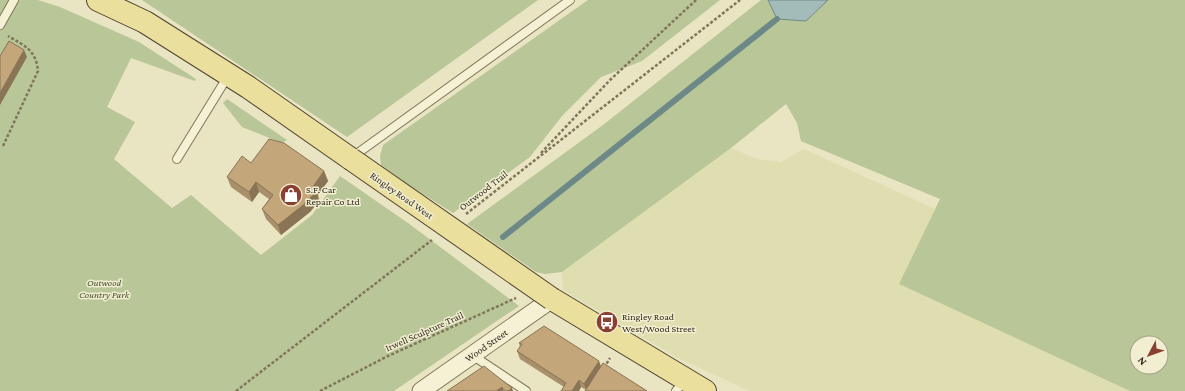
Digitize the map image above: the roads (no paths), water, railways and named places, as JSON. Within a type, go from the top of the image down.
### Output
[{"type":"main road","name":"Ringley Road West","points":[[98,0],[145,22],[228,75],[350,158],[544,294],[622,341],[681,385],[705,391]]},
{"type":"street","name":"Wood Street","points":[[421,391],[472,355],[544,294]]},
{"type":"lane","points":[[0,25],[14,0]]},
{"type":"lane","points":[[350,158],[570,0]]},
{"type":"lane","points":[[177,159],[228,75]]},
{"type":"lane","points":[[472,355],[526,391]]},
{"type":"water","points":[[768,0],[828,0],[806,21],[777,19]]},
{"type":"waterway","points":[[503,237],[777,19]]},
{"type":"place","name":"S.F. Car Repair Co Ltd","points":[[291,195]]},
{"type":"place","name":"Ringley Road West/Wood Street","points":[[607,322]]},
{"type":"park label","name":"Outwood Country Park","points":[[104,288]]}]
